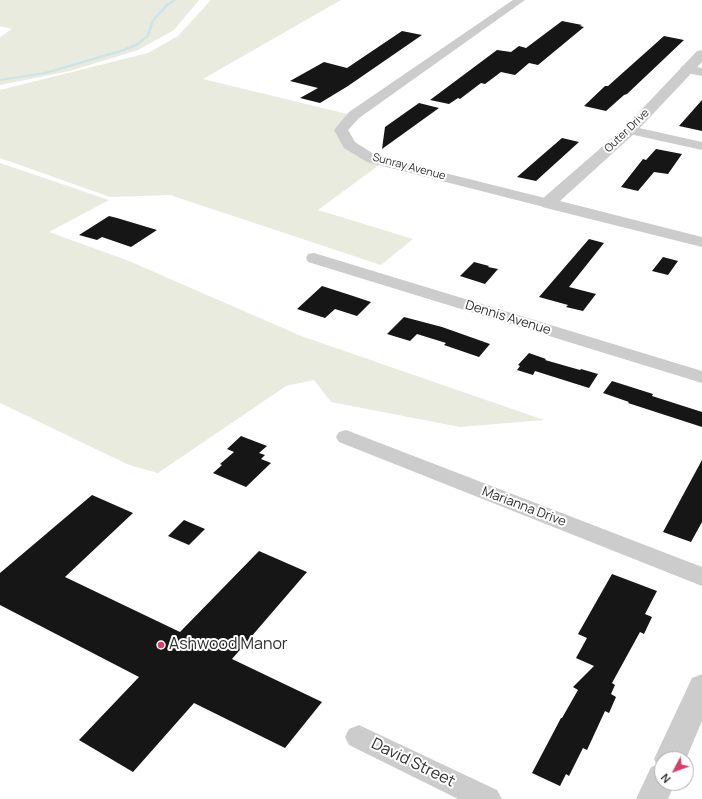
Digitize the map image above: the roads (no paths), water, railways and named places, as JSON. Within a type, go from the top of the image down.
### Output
[{"type":"street","name":"Sunray Avenue","points":[[520,0],[354,115],[341,130],[349,145],[372,159],[702,242]]},
{"type":"street","name":"Outer Drive","points":[[548,203],[630,130],[686,69],[702,54]]},
{"type":"street","points":[[686,69],[702,72]]},
{"type":"street","points":[[630,130],[702,146]]},
{"type":"street","name":"Dennis Avenue","points":[[314,258],[702,377]]},
{"type":"street","name":"Marianna Drive","points":[[346,437],[702,577]]},
{"type":"street","points":[[674,751],[702,686]]},
{"type":"street","name":"David Street","points":[[359,737],[488,799]]},
{"type":"waterway","points":[[0,80],[45,73],[124,50],[138,44],[147,36],[153,21],[167,5],[175,0]]},
{"type":"place","name":"Ashwood Manor","points":[[161,645]]}]
